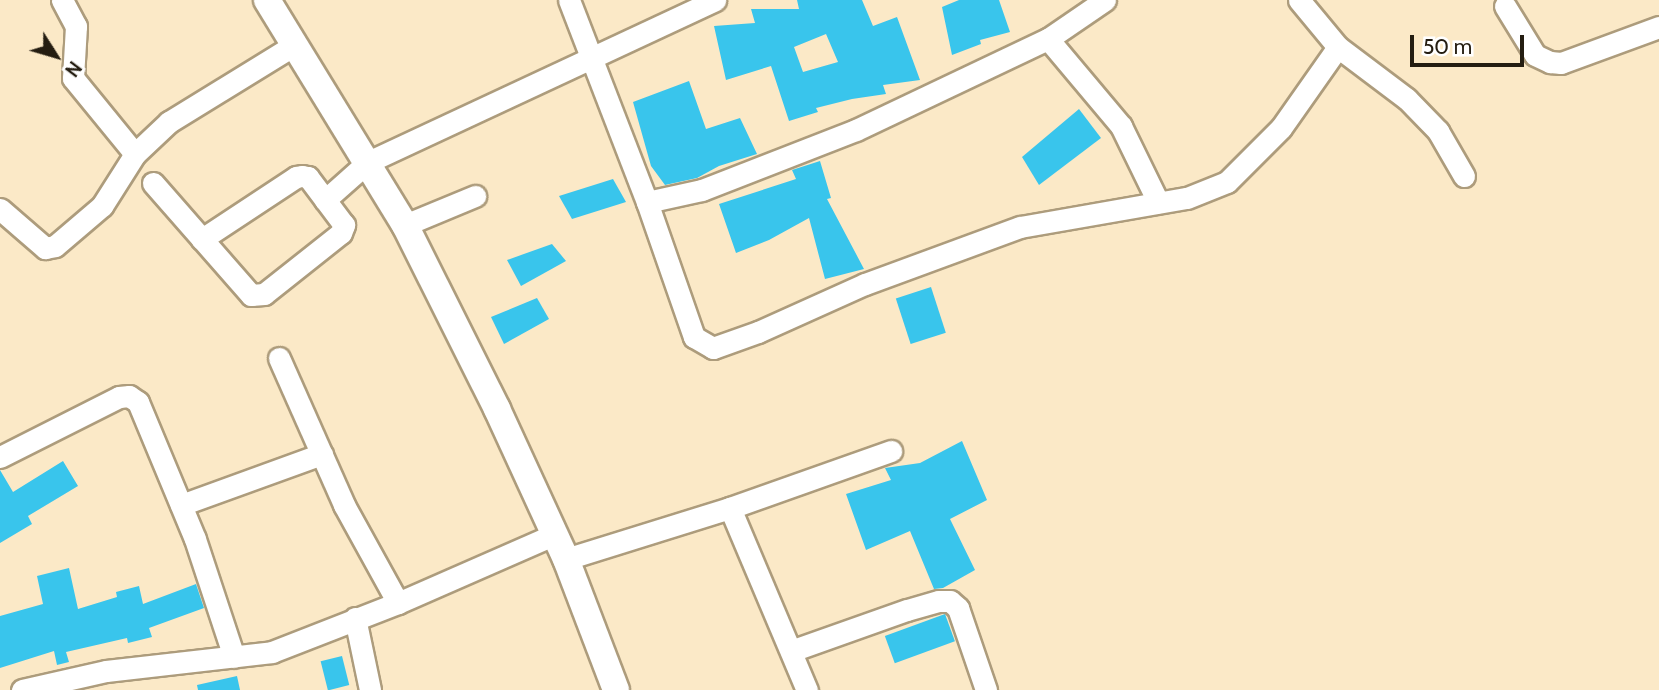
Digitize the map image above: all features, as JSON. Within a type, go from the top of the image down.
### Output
[{"type":"main road","points":[[267,0],[405,225],[555,534],[616,690]]},
{"type":"street","points":[[62,0],[76,26],[73,78],[135,154]]},
{"type":"street","points":[[569,0],[647,202],[694,337],[713,348],[758,332],[890,275],[1020,227],[1187,198],[1227,182],[1281,128],[1338,47]]},
{"type":"street","points":[[325,200],[368,162],[715,0]]},
{"type":"street","points":[[647,202],[702,190],[856,130],[1048,39],[1105,0]]},
{"type":"street","points":[[1298,0],[1338,47],[1407,99],[1438,131],[1464,176]]},
{"type":"street","points":[[1505,6],[1535,55],[1550,62],[1561,63],[1659,27]]},
{"type":"street","points":[[1048,39],[1121,126],[1158,202]]},
{"type":"street","points":[[0,209],[49,249],[77,231],[102,206],[135,154],[169,122],[294,45]]},
{"type":"street","points":[[153,183],[202,239],[251,295],[264,294],[344,230],[342,220],[308,177],[296,177],[202,239]]},
{"type":"street","points":[[405,225],[475,196]]},
{"type":"street","points":[[279,358],[344,505],[398,603]]},
{"type":"street","points":[[0,457],[118,397],[129,396],[143,408],[181,505],[234,657]]},
{"type":"street","points":[[566,559],[730,508],[891,451]]},
{"type":"street","points":[[181,505],[322,454]]},
{"type":"street","points":[[730,508],[807,690]]},
{"type":"street","points":[[22,690],[107,681],[272,652],[398,603],[555,534]]},
{"type":"street","points":[[791,651],[907,610],[939,601],[950,601],[958,608],[986,690]]},
{"type":"street","points":[[355,618],[370,690]]},
{"type":"building","points":[[797,0],[862,0],[873,26],[897,17],[920,80],[883,85],[886,94],[816,108],[818,112],[789,121],[771,66],[726,80],[714,26],[755,23],[751,9],[799,9]],"holes":[[[826,34],[838,62],[803,72],[794,47]]]},
{"type":"building","points":[[959,0],[999,0],[1010,32],[980,40],[981,44],[952,55],[942,7]]},
{"type":"building","points":[[689,81],[706,129],[740,118],[757,154],[719,166],[697,178],[665,185],[651,166],[633,102]]},
{"type":"building","points":[[1079,109],[1101,138],[1039,185],[1022,157]]},
{"type":"building","points":[[820,161],[831,198],[827,199],[864,269],[825,279],[809,218],[769,240],[736,253],[719,204],[796,179],[792,170]]},
{"type":"building","points":[[613,179],[626,202],[572,219],[559,196]]},
{"type":"building","points":[[552,244],[566,261],[521,286],[507,260]]},
{"type":"building","points":[[931,287],[946,333],[911,344],[896,298]]},
{"type":"building","points":[[537,298],[549,319],[504,344],[491,317]]},
{"type":"building","points":[[962,441],[987,500],[950,519],[975,570],[943,588],[934,589],[910,531],[866,550],[846,494],[891,480],[885,468],[920,463]]},
{"type":"building","points":[[63,461],[78,486],[28,516],[32,524],[0,543],[0,470],[13,492]]},
{"type":"building","points":[[69,568],[78,609],[117,597],[116,592],[139,586],[143,604],[196,584],[204,608],[149,628],[152,637],[128,643],[127,638],[66,652],[69,662],[57,665],[54,651],[0,668],[0,616],[43,604],[37,576]]},
{"type":"building","points":[[945,614],[955,641],[895,663],[885,636]]},
{"type":"building","points":[[342,656],[349,685],[328,690],[321,661]]},
{"type":"building","points":[[237,676],[240,690],[198,690],[197,685]]}]
